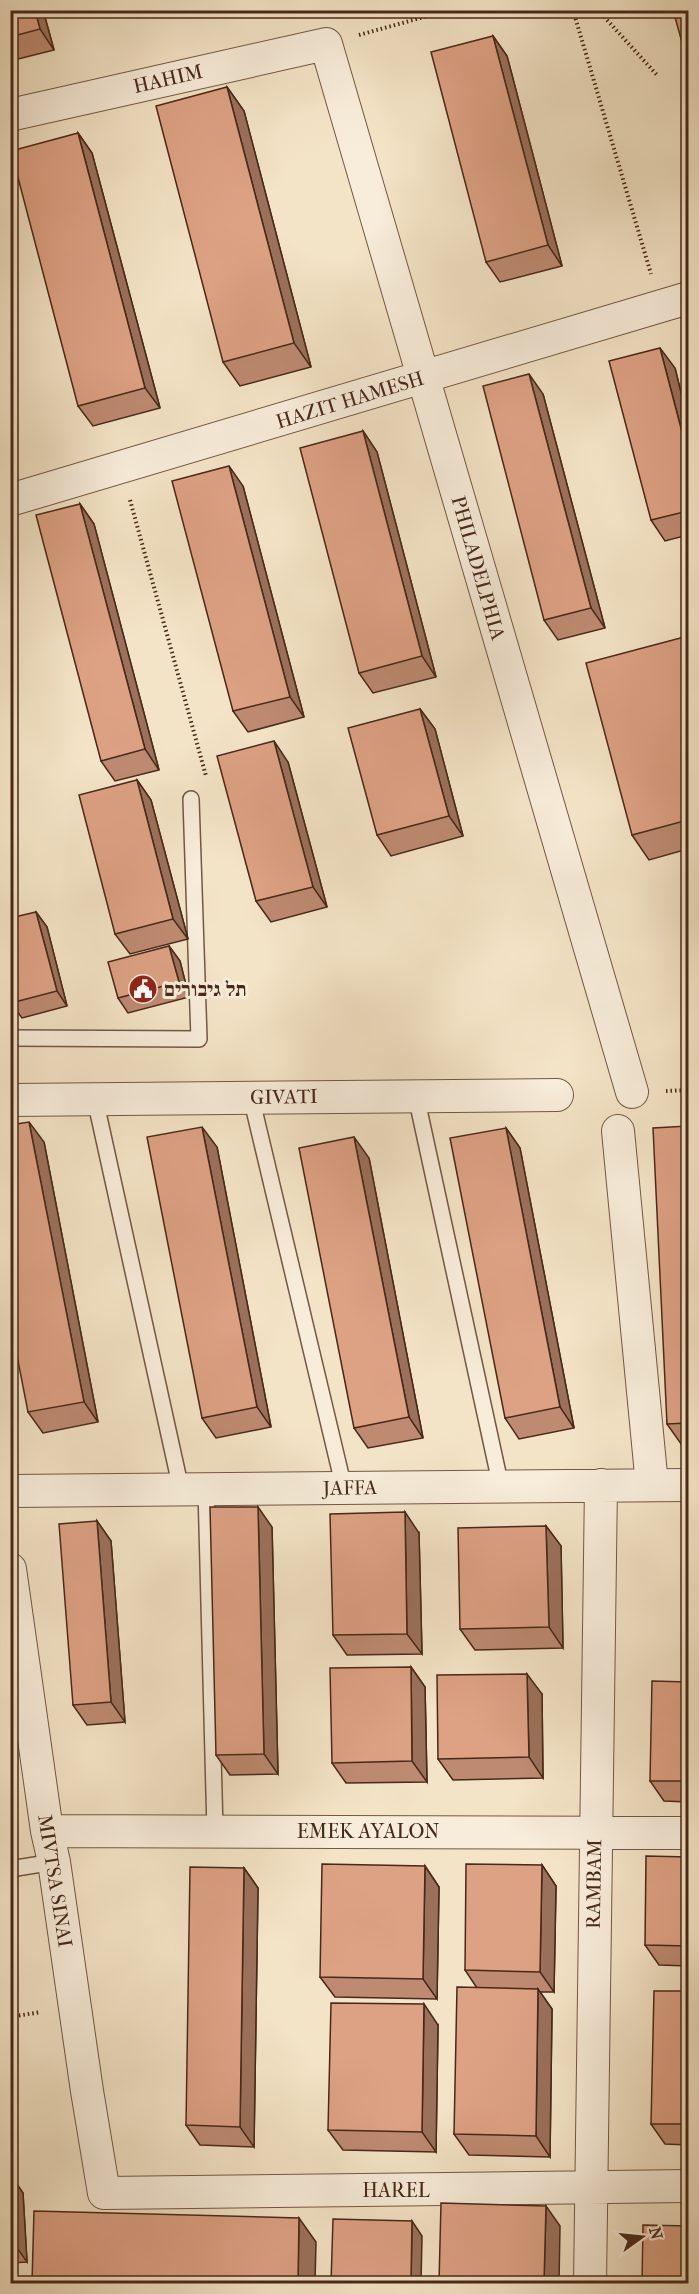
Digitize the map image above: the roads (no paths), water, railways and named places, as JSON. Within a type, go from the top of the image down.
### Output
[{"type":"street","name":"HAHIM","points":[[10,115],[326,44]]},
{"type":"street","name":"PHILADELPHIA","points":[[326,44],[632,1092]]},
{"type":"street","name":"HAZIT HAMESH","points":[[10,500],[675,302]]},
{"type":"street","name":"GIVATI","points":[[10,1100],[557,1095]]},
{"type":"street","points":[[618,1131],[652,1485]]},
{"type":"street","name":"RAMBAM","points":[[590,2283],[601,1485]]},
{"type":"street","name":"JAFFA","points":[[10,1491],[688,1485]]},
{"type":"street","name":"MIVTSA SINAI","points":[[10,1569],[16,1644],[54,1862],[104,2193]]},
{"type":"street","name":"EMEK AYALON","points":[[47,1831],[688,1833]]},
{"type":"street","name":"HAREL","points":[[104,2193],[590,2189],[688,2186]]},
{"type":"lane","points":[[10,1038],[199,1039],[191,799]]},
{"type":"lane","points":[[416,1096],[501,1486]]},
{"type":"lane","points":[[251,1097],[344,1488]]},
{"type":"lane","points":[[95,1099],[193,1489],[215,1831]]},
{"type":"lane","points":[[10,1869],[54,1862]]},
{"type":"place","name":"תל גיבורים","points":[[143,989]]}]
